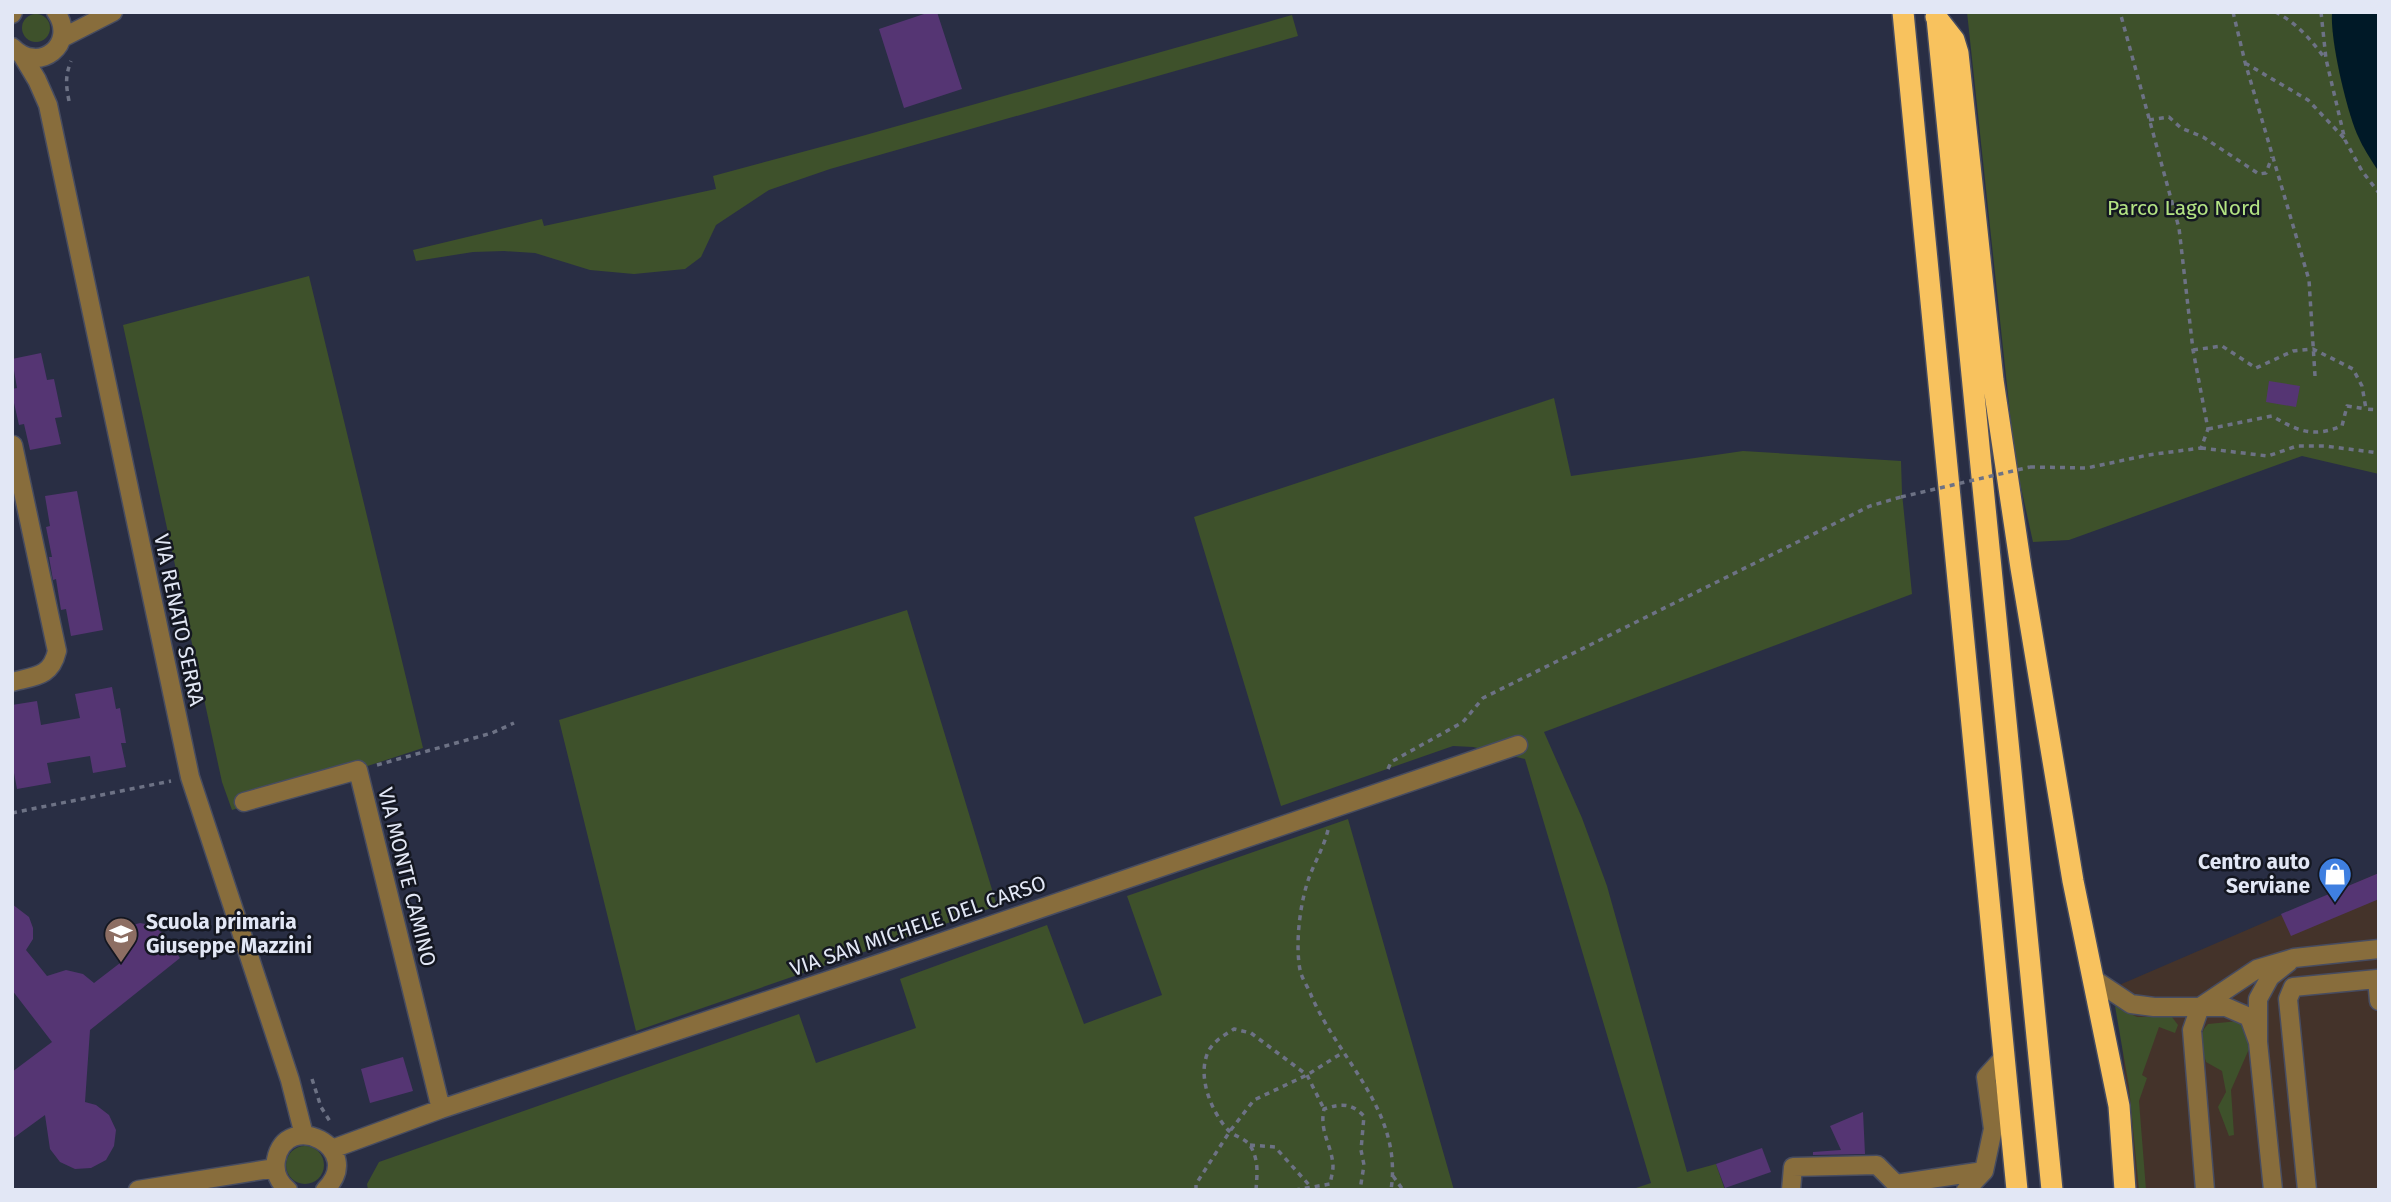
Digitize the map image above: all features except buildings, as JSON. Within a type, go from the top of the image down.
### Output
[{"type":"highway","points":[[1903,12],[2017,1190]]},
{"type":"highway","points":[[1936,15],[1954,40],[1958,53],[1995,393],[2073,881],[2119,1106],[2126,1190]]},
{"type":"highway","points":[[1936,15],[2052,1190]]},
{"type":"street","points":[[56,12],[62,21],[58,44]]},
{"type":"street","points":[[15,49],[38,58],[113,12]]},
{"type":"street","name":"VIA RENATO SERRA","points":[[48,105],[49,76],[58,44]]},
{"type":"street","name":"VIA RENATO SERRA","points":[[15,49],[37,80],[48,105],[190,777],[290,1080],[304,1135]]},
{"type":"street","points":[[12,682],[45,673],[55,661],[57,650],[13,445]]},
{"type":"street","name":"VIA SAN MICHELE DEL CARSO","points":[[338,1147],[441,1109],[856,971],[1518,745]]},
{"type":"street","name":"VIA MONTE CAMINO","points":[[244,803],[358,770],[441,1109]]},
{"type":"street","points":[[2204,1190],[2192,1030],[2200,1007],[2258,969],[2294,958],[2379,949]]},
{"type":"street","points":[[2273,1190],[2258,1042],[2258,999],[2270,977],[2294,958]]},
{"type":"street","points":[[2092,978],[2131,1004],[2154,1007],[2227,1007],[2249,1017],[2258,1042]]},
{"type":"street","points":[[2307,1190],[2288,999],[2293,987],[2376,979],[2379,1001]]},
{"type":"street","points":[[1966,1190],[1984,1171],[1993,1129],[1986,1077],[2004,1058]]},
{"type":"street","points":[[288,1190],[278,1178],[275,1168],[278,1153],[286,1142],[304,1135],[338,1147],[333,1180],[325,1190]]},
{"type":"street","points":[[1791,1190],[1793,1167],[1877,1165],[1896,1187],[1984,1171]]},
{"type":"street","points":[[138,1190],[275,1168]]},
{"type":"path","points":[[2120,12],[2179,228],[2193,350],[2208,429],[2201,449]]},
{"type":"path","points":[[2233,12],[2245,62],[2309,279],[2315,376]]},
{"type":"path","points":[[2275,12],[2285,15],[2307,35],[2326,59]]},
{"type":"path","points":[[2321,12],[2326,59],[2345,140]]},
{"type":"path","points":[[71,113],[66,86],[72,58]]},
{"type":"path","points":[[2245,62],[2308,100],[2345,140],[2379,193]]},
{"type":"path","points":[[2149,120],[2169,117],[2181,128],[2203,137],[2259,174],[2266,173],[2272,155]]},
{"type":"path","points":[[2193,350],[2222,346],[2256,368],[2293,351],[2313,349],[2353,369],[2362,386],[2366,409]]},
{"type":"path","points":[[2208,429],[2272,416],[2293,428],[2313,434],[2342,426],[2347,407],[2379,410]]},
{"type":"path","points":[[1376,793],[1391,762],[1463,722],[1483,698],[1870,506],[2030,467],[2087,468],[2148,455],[2201,449],[2268,456],[2297,446],[2325,446],[2379,453]]},
{"type":"path","points":[[358,770],[492,733],[514,723]]},
{"type":"path","points":[[12,813],[190,777]]},
{"type":"path","points":[[1347,803],[1330,826],[1323,849],[1310,874],[1299,915],[1300,971],[1322,1020],[1380,1109],[1392,1152],[1391,1190]]},
{"type":"path","points":[[1294,1190],[1330,1184],[1333,1168],[1331,1152],[1324,1138],[1324,1109],[1307,1075],[1251,1034],[1234,1029],[1219,1038],[1210,1049],[1203,1067],[1207,1092],[1230,1132],[1250,1144],[1275,1147],[1310,1186]]},
{"type":"path","points":[[1196,1190],[1196,1184],[1254,1100],[1307,1075],[1343,1052]]},
{"type":"path","points":[[308,1068],[338,1147]]},
{"type":"path","points":[[1324,1109],[1339,1104],[1353,1106],[1364,1116],[1364,1165],[1360,1190]]},
{"type":"path","points":[[1250,1144],[1258,1168],[1256,1190]]},
{"type":"path","points":[[1393,1176],[1404,1190]]},
{"type":"shaded area","points":[[2379,873],[2379,1190],[2135,1190],[2117,986]]},
{"type":"green space","name":"Parco Lago Nord","points":[[1967,12],[2379,12],[2379,474],[2302,456],[2069,540],[2033,542],[2015,460]]},
{"type":"green space","points":[[36,14],[46,18],[50,28],[46,38],[36,42],[26,38],[22,28],[26,18]]},
{"type":"green space","points":[[1292,15],[1298,36],[830,169],[769,190],[716,225],[701,257],[685,269],[634,274],[590,270],[535,253],[504,251],[473,252],[416,261],[413,250],[542,219],[544,226],[716,189],[713,176]]},
{"type":"green space","points":[[309,276],[423,748],[232,810],[222,782],[123,325]]},
{"type":"green space","points":[[1554,398],[1571,476],[1743,451],[1901,461],[1912,594],[1544,732],[1582,818],[1607,886],[1687,1172],[1716,1164],[1725,1190],[1630,1190],[1651,1183],[1525,759],[1473,747],[1453,746],[1281,806],[1194,517]]},
{"type":"green space","points":[[907,610],[997,906],[636,1031],[559,720]]},
{"type":"green space","points":[[1348,819],[1454,1190],[368,1190],[367,1184],[379,1162],[799,1014],[816,1063],[916,1028],[900,979],[1047,925],[1084,1024],[1162,995],[1127,896]]},
{"type":"green space","points":[[2115,1006],[2137,1017],[2172,1017],[2178,1025],[2175,1033],[2159,1027],[2142,1075],[2147,1078],[2139,1101],[2146,1190],[2139,1190],[2129,1087]]},
{"type":"green space","points":[[2239,1021],[2246,1026],[2249,1049],[2231,1090],[2234,1135],[2229,1136],[2218,1107],[2226,1092],[2222,1071],[2206,1062],[2201,1037],[2208,1024]]},
{"type":"green space","points":[[305,1146],[318,1152],[324,1165],[318,1178],[305,1184],[292,1178],[286,1165],[292,1152]]},
{"type":"water","points":[[2332,12],[2379,12],[2379,172],[2359,139],[2348,108],[2336,56]]},
{"type":"place","name":"Centro auto Serviane","points":[[2335,904]]},
{"type":"place","name":"Scuola primaria Giuseppe Mazzini","points":[[121,964]]}]
